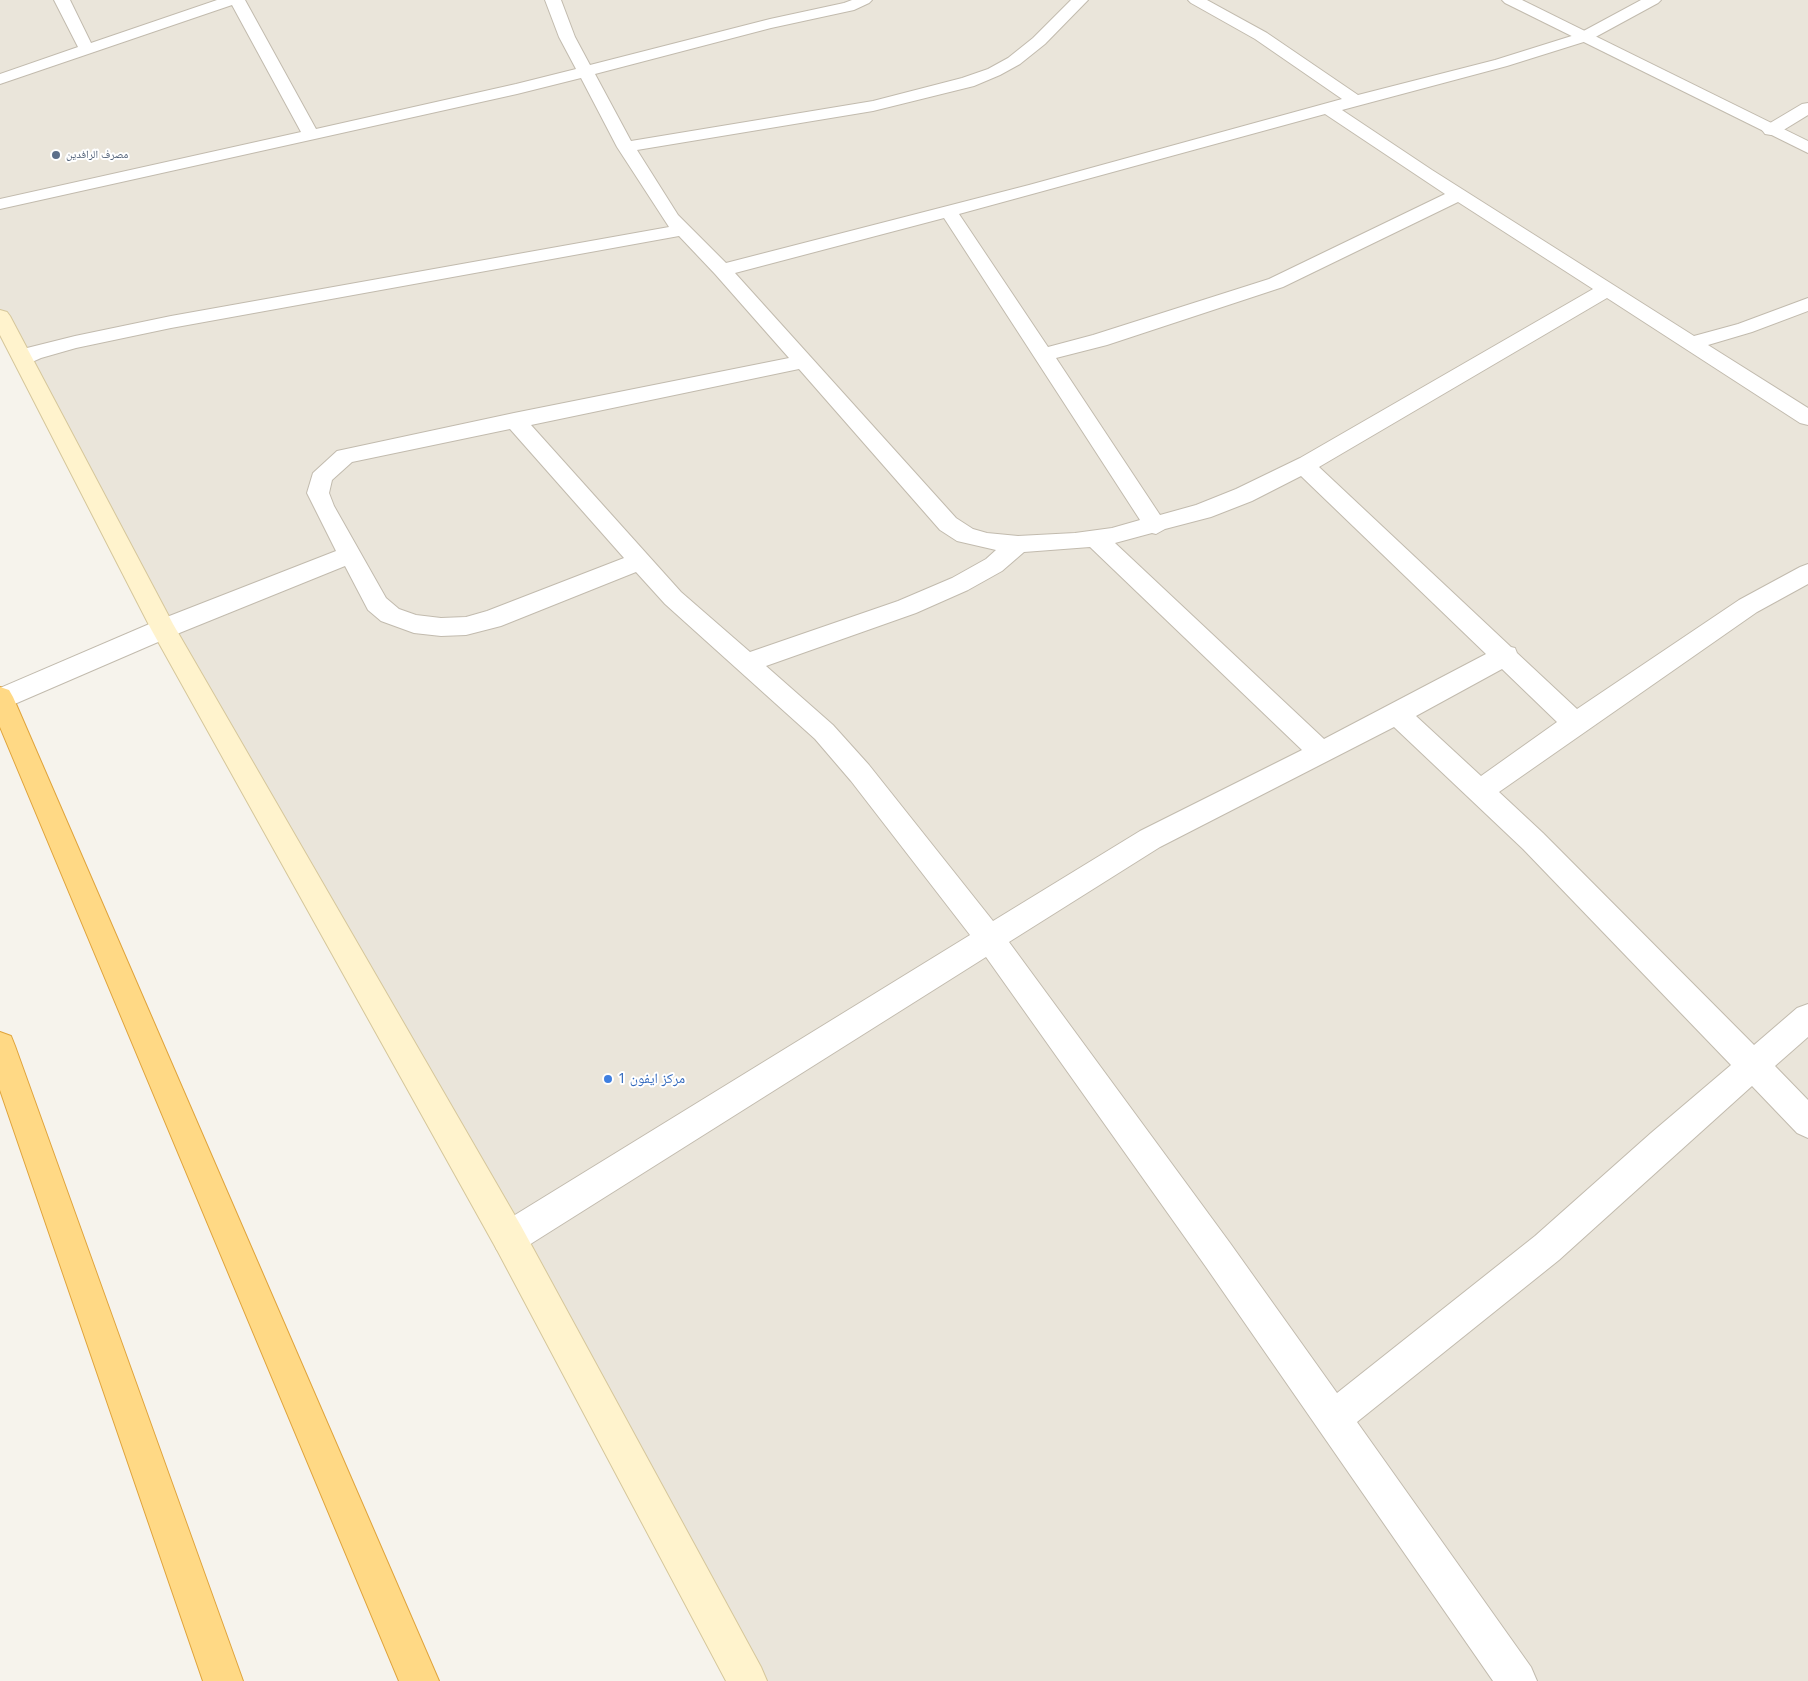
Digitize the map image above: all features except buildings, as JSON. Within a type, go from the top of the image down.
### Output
[{"type":"highway","points":[[0,698],[419,1681]]},
{"type":"highway","points":[[0,1046],[224,1681]]},
{"type":"main road","points":[[0,316],[163,629],[509,1238],[747,1681]]},
{"type":"street","points":[[62,0],[87,50]]},
{"type":"street","points":[[0,79],[232,0]]},
{"type":"street","points":[[237,0],[312,134]]},
{"type":"street","points":[[553,0],[567,37],[626,147],[671,218],[722,270],[948,524],[965,535],[986,541],[1032,544],[1095,538],[1156,526],[1244,495],[1303,465],[1608,289]]},
{"type":"street","points":[[0,204],[586,72],[770,24],[849,7],[864,0]]},
{"type":"street","points":[[626,147],[873,106],[968,82],[994,72],[1014,61],[1039,41],[1080,0]]},
{"type":"street","points":[[1196,0],[1261,36],[1356,100]]},
{"type":"street","points":[[1510,0],[1808,148]]},
{"type":"street","points":[[722,270],[1501,63],[1584,37],[1654,0]]},
{"type":"street","points":[[1328,108],[1458,195],[1808,418]]},
{"type":"street","points":[[1771,130],[1808,108]]},
{"type":"street","points":[[1043,355],[1100,340],[1276,283],[1315,266],[1458,195]]},
{"type":"street","points":[[948,211],[1156,526]]},
{"type":"street","points":[[23,359],[34,353],[75,342],[161,324],[683,230]]},
{"type":"street","points":[[1693,343],[1745,328],[1808,304]]},
{"type":"street","points":[[640,561],[492,620],[466,626],[441,627],[414,624],[390,615],[376,604],[323,506],[318,493],[321,478],[338,460],[345,456],[803,362]]},
{"type":"street","points":[[514,420],[673,598],[824,732],[860,772],[990,939],[1333,1419],[1517,1681]]},
{"type":"street","points":[[1303,465],[1506,655],[1576,724]]},
{"type":"street","points":[[1095,538],[1321,752]]},
{"type":"street","points":[[746,663],[907,607],[960,584],[994,565],[1018,544]]},
{"type":"street","points":[[0,698],[163,629],[350,555]]},
{"type":"street","points":[[1480,791],[1748,606],[1808,573]]},
{"type":"street","points":[[509,1238],[1150,839],[1397,714],[1506,655]]},
{"type":"street","points":[[1397,714],[1533,841],[1808,1122]]},
{"type":"street","points":[[1333,1419],[1547,1248],[1662,1144],[1808,1018]]},
{"type":"shaded area","points":[[0,0],[1808,0],[1808,1681],[748,1681],[0,314]]},
{"type":"place","name":"مصرف الرافدين","points":[[56,155]]},
{"type":"place","name":"مركز ايفون 1","points":[[608,1079]]}]
